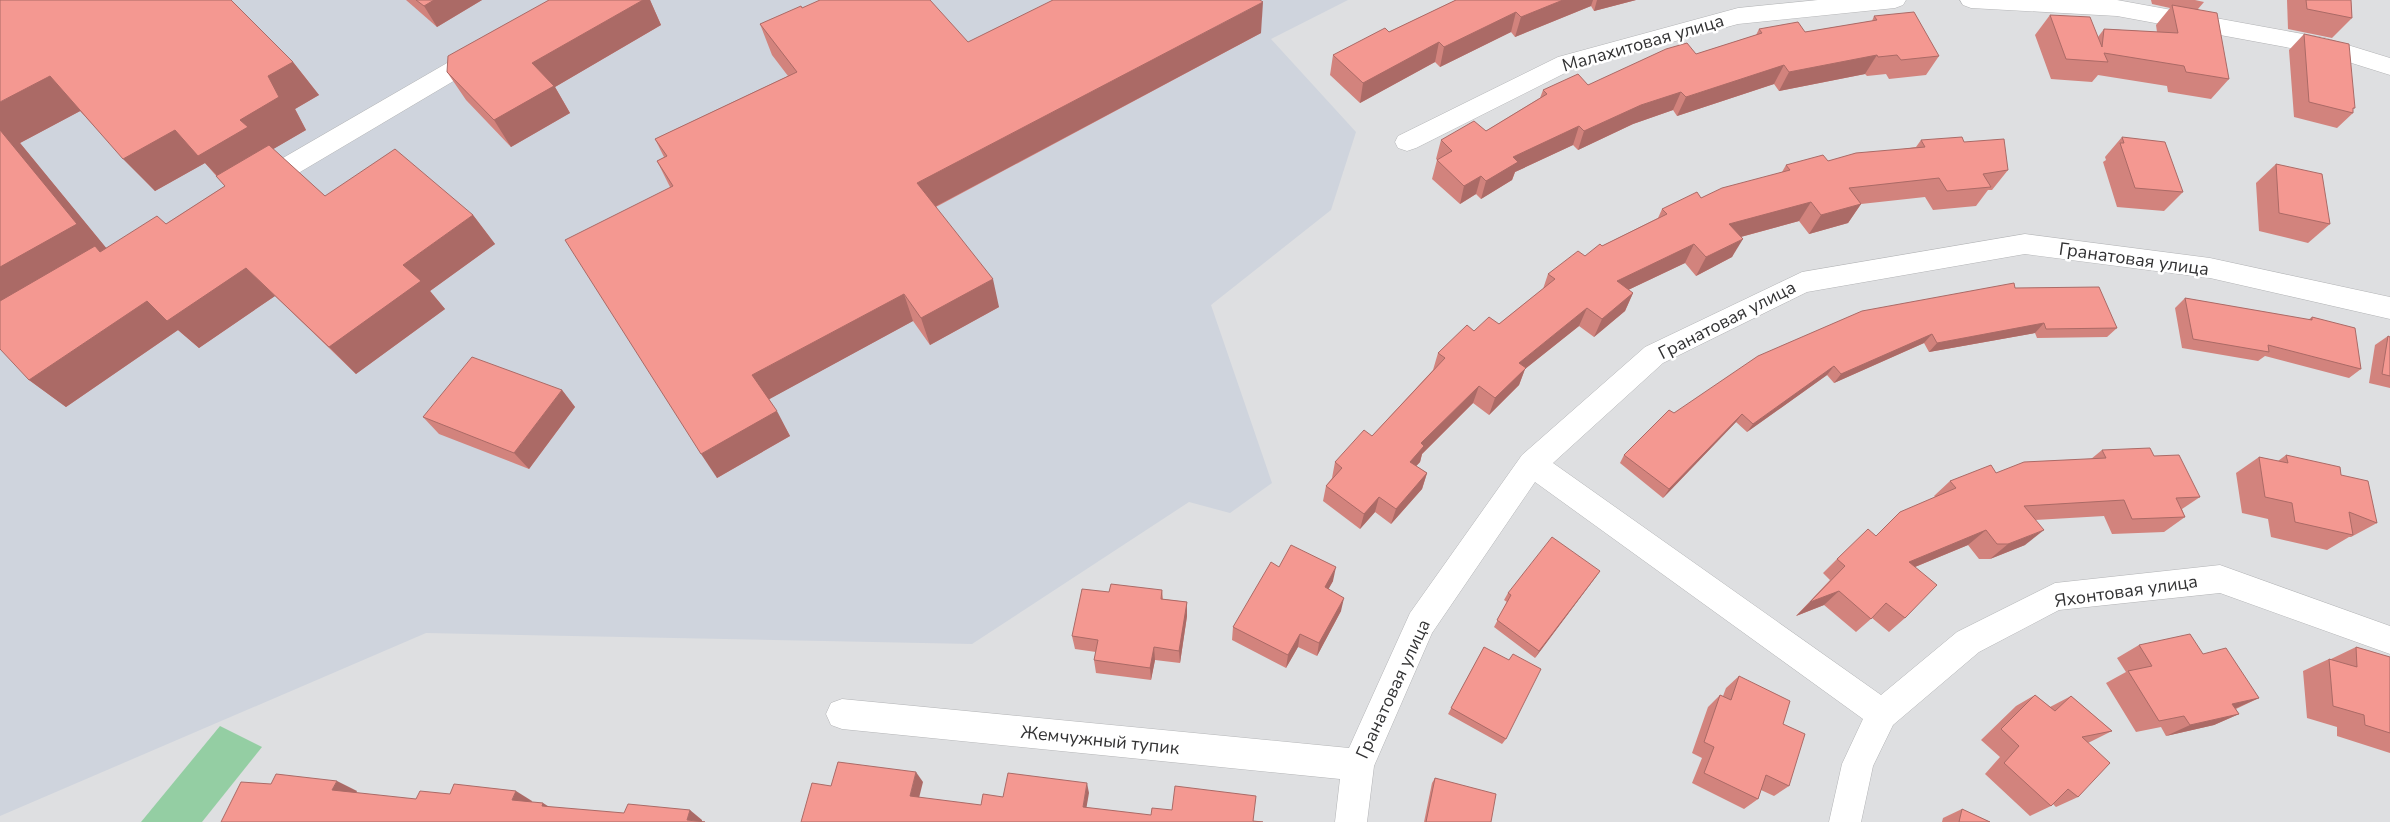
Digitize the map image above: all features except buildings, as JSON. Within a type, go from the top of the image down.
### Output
[{"type":"street","name":"Малахитовая улица","points":[[1407,142],[1566,63],[1738,16],[1895,0]]},
{"type":"street","points":[[1971,0],[2117,8],[2325,46],[2390,67]]},
{"type":"street","points":[[241,194],[500,43]]},
{"type":"street","name":"Гранатовая улица","points":[[1351,822],[1358,765],[1421,623],[1532,464],[1654,355],[1802,282],[2025,244],[2210,268],[2390,308]]},
{"type":"street","points":[[1532,464],[1882,714]]},
{"type":"street","name":"Яхонтовая улица","points":[[1845,822],[1858,764],[1882,714],[1968,642],[2056,597],[2220,579],[2390,640]]},
{"type":"street","name":"Жемчужный тупик","points":[[842,714],[1358,765]]},
{"type":"shaded area","points":[[0,0],[1348,0],[1271,39],[1356,132],[1331,210],[1211,305],[1272,483],[1230,513],[1189,502],[972,644],[426,633],[0,816]]},
{"type":"green space","points":[[220,726],[262,747],[202,822],[141,822]]}]
